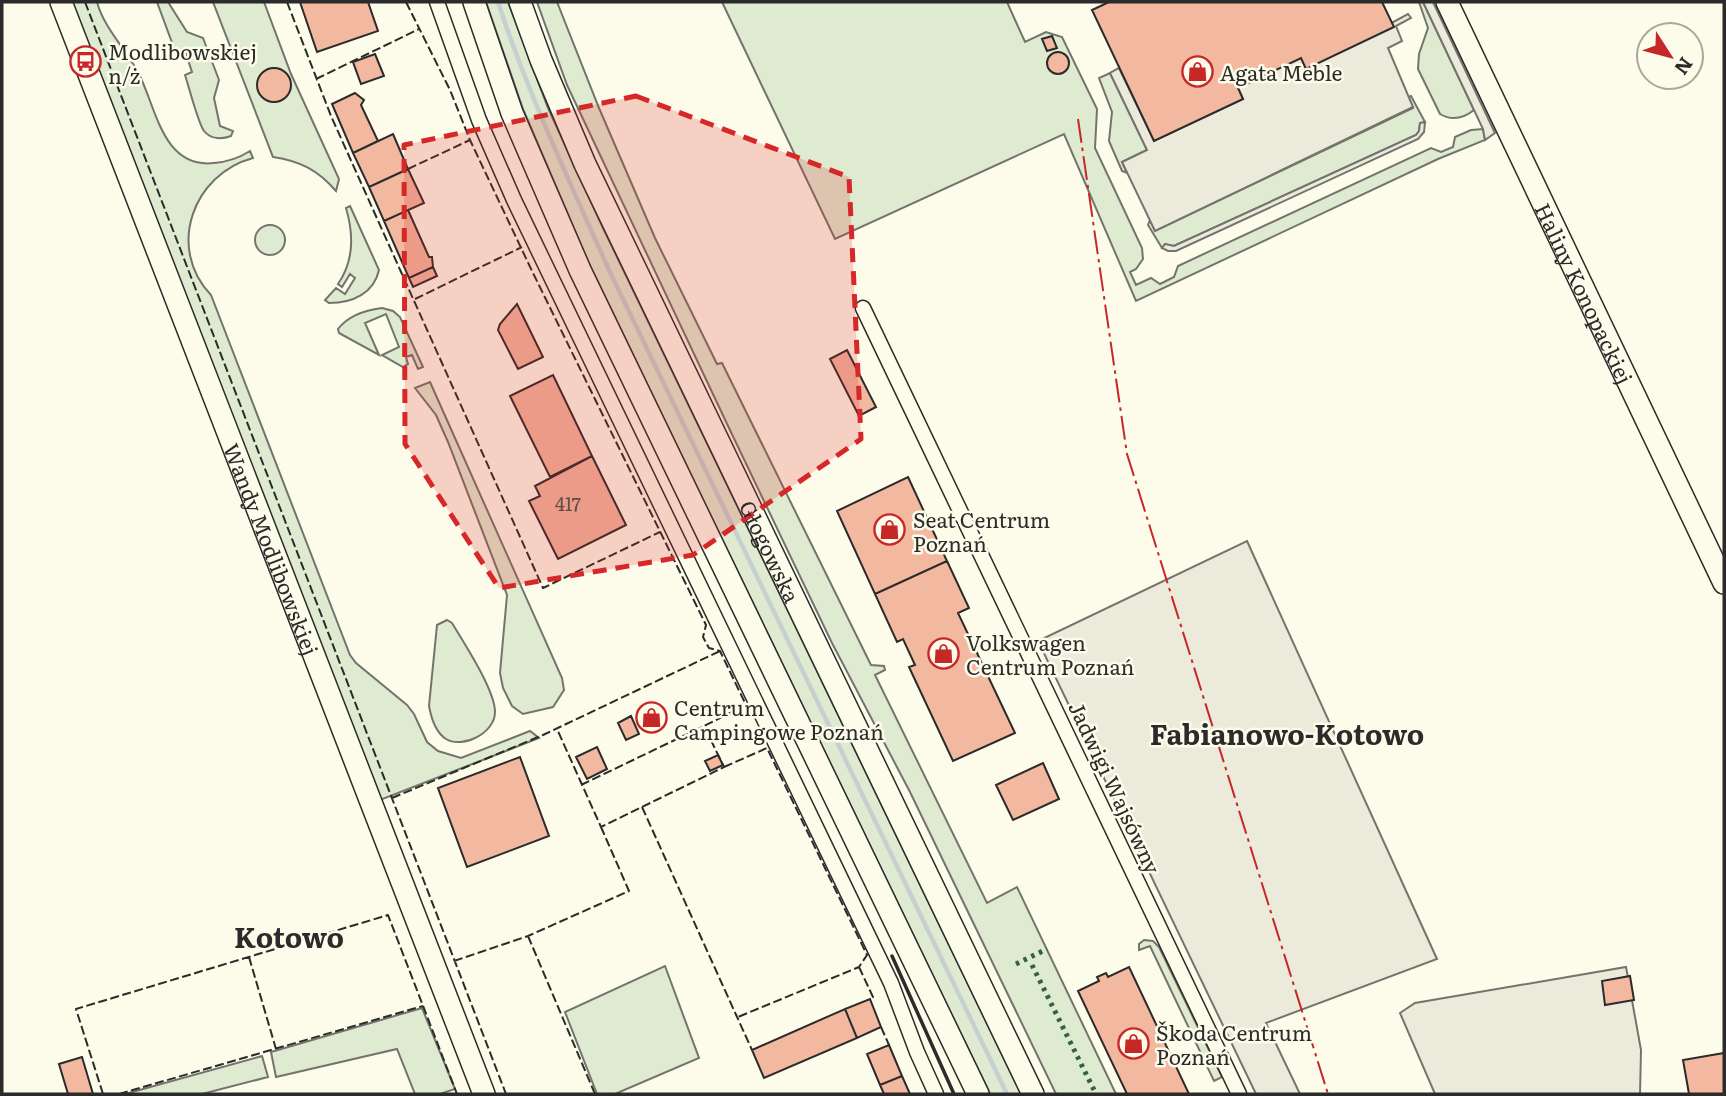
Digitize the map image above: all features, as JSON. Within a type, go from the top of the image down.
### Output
[{"type":"main road","name":"Wandy Modlibowskiej","points":[[61,2],[484,1094]]},
{"type":"main road","points":[[474,2],[512,113],[576,261],[978,1094]]},
{"type":"main road","name":"Głogowska","points":[[520,2],[551,86],[590,174],[1033,1094]]},
{"type":"main road","name":"Haliny Konopackiej","points":[[1447,2],[1724,583]]},
{"type":"street","points":[[437,2],[475,109],[509,190],[886,971],[936,1094]]},
{"type":"street","name":"Jadwigi Wajsówny","points":[[863,308],[1239,1094]]},
{"type":"highlighted area","points":[[636,96],[849,177],[861,439],[693,555],[499,588],[405,444],[404,145]]},
{"type":"green space","points":[[72,2],[97,2],[110,29],[138,72],[163,132],[183,156],[197,162],[214,163],[242,156],[250,151],[253,158],[232,167],[215,180],[201,196],[189,235],[190,256],[197,276],[211,295],[350,655],[407,705],[427,742],[438,751],[461,758],[530,731],[539,738],[380,800]]},
{"type":"green space","points":[[157,2],[168,2],[187,32],[203,38],[219,80],[214,98],[220,126],[233,131],[231,136],[214,137],[204,131],[185,75],[192,72],[186,54],[177,56]]},
{"type":"green space","points":[[213,2],[264,2],[291,74],[339,179],[336,191],[308,168],[273,157]]},
{"type":"green space","points":[[486,2],[508,2],[548,108],[603,228],[1021,1094],[990,1094],[590,266],[523,109]]},
{"type":"green space","points":[[537,2],[557,2],[655,238],[717,364],[722,363],[871,665],[884,666],[885,670],[875,675],[987,903],[1017,887],[1116,1094],[1056,1094],[910,792],[832,643],[729,428],[567,85]]},
{"type":"green space","points":[[722,2],[1007,2],[1025,42],[1046,32],[1062,37],[1097,109],[1095,148],[1142,248],[1143,259],[1136,269],[1130,272],[1136,285],[1151,278],[1160,284],[1174,277],[1178,266],[1431,148],[1441,152],[1453,147],[1455,137],[1471,130],[1483,129],[1485,140],[1438,159],[1136,301],[1064,134],[835,239]]},
{"type":"green space","points":[[1419,2],[1423,2],[1474,110],[1462,117],[1453,118],[1440,114],[1418,69],[1419,54],[1428,28]]},
{"type":"green space","points":[[1110,73],[1147,150],[1122,162],[1127,173],[1122,171],[1109,141],[1112,112],[1099,78]]},
{"type":"green space","points":[[1411,96],[1425,122],[1420,123],[1416,135],[1174,246],[1165,244],[1162,248],[1148,225],[1150,220],[1155,231],[1413,108],[1408,97]]},
{"type":"green space","points":[[350,206],[379,270],[372,285],[361,295],[346,301],[329,303],[325,300],[336,288],[345,294],[355,278],[350,274],[342,287],[338,284],[350,257],[351,238],[346,208]]},
{"type":"green space","points":[[270,225],[280,230],[285,240],[280,250],[270,255],[260,250],[255,240],[260,230]]},
{"type":"green space","points":[[382,308],[393,311],[400,317],[423,367],[418,369],[412,355],[406,357],[408,364],[403,367],[382,355],[399,347],[386,314],[365,323],[379,355],[339,333],[338,329],[342,324],[352,317]]},
{"type":"green space","points":[[430,382],[562,678],[564,690],[553,707],[523,714],[512,706],[503,688],[500,673],[507,595],[436,415],[415,388]]},
{"type":"green space","points":[[447,620],[452,623],[478,667],[494,703],[494,720],[490,726],[477,737],[461,742],[446,739],[439,732],[429,706],[437,625]]},
{"type":"green space","points":[[1144,940],[1153,941],[1159,947],[1222,1077],[1214,1081],[1150,946],[1139,950],[1139,944]]},
{"type":"green space","points":[[665,966],[699,1058],[615,1094],[597,1094],[565,1012]]},
{"type":"green space","points":[[422,1008],[455,1089],[440,1094],[415,1094],[397,1049],[276,1077],[271,1052]]},
{"type":"green space","points":[[262,1056],[268,1077],[202,1094],[125,1094]]},
{"type":"shaded area","points":[[1423,2],[1433,2],[1495,133],[1485,140],[1483,129]]},
{"type":"shaded area","points":[[1408,14],[1411,18],[1396,26],[1402,41],[1388,48],[1413,107],[1155,231],[1122,162],[1147,150],[1110,73],[1119,68],[1154,141],[1243,99],[1238,88],[1301,58],[1306,69]]},
{"type":"shaded area","points":[[1425,122],[1424,132],[1418,139],[1176,251],[1162,248],[1165,244],[1174,246],[1416,135],[1420,123]]},
{"type":"shaded area","points":[[1247,541],[1437,959],[1266,1023],[1300,1094],[1256,1094],[1038,641]]},
{"type":"shaded area","points":[[1626,967],[1641,1050],[1640,1094],[1435,1094],[1400,1013],[1415,1003]]},
{"type":"building","points":[[300,2],[368,2],[378,31],[317,52]]},
{"type":"building","name":"Agata Meble","points":[[1109,2],[1382,2],[1394,27],[1306,69],[1301,58],[1238,88],[1243,99],[1154,141],[1092,10]]},
{"type":"building","points":[[1052,36],[1057,48],[1047,51],[1042,39]]},
{"type":"building","points":[[1058,52],[1066,55],[1069,63],[1066,71],[1058,74],[1050,71],[1047,63],[1050,55]]},
{"type":"building","points":[[375,54],[384,76],[361,84],[353,62]]},
{"type":"building","points":[[274,68],[286,73],[291,85],[286,97],[274,102],[262,97],[257,85],[262,73]]},
{"type":"building","points":[[355,93],[364,100],[361,105],[378,141],[353,153],[332,104]]},
{"type":"building","points":[[393,134],[408,169],[369,187],[353,153]]},
{"type":"building","points":[[408,169],[424,203],[384,221],[369,187]]},
{"type":"building","points":[[408,210],[429,257],[432,257],[433,267],[409,278],[384,221]]},
{"type":"building","points":[[433,267],[437,276],[413,287],[409,278]]},
{"type":"building","points":[[517,304],[543,357],[518,369],[498,330]]},
{"type":"building","points":[[847,350],[876,407],[859,416],[830,359]]},
{"type":"building","points":[[553,375],[592,456],[550,477],[510,396]]},
{"type":"building","points":[[592,456],[626,525],[558,559],[529,501],[540,496],[535,486]]},
{"type":"building","points":[[908,477],[947,561],[875,594],[837,511]]},
{"type":"building","name":"Volkswagen Centrum Poznań","points":[[947,561],[969,608],[958,613],[1015,733],[953,761],[909,667],[915,665],[903,639],[897,642],[875,594]]},
{"type":"building","points":[[631,716],[639,734],[626,740],[618,723]]},
{"type":"building","points":[[597,747],[607,769],[587,779],[576,757]]},
{"type":"building","points":[[718,755],[723,765],[710,771],[705,761]]},
{"type":"building","points":[[520,757],[549,836],[467,867],[438,788]]},
{"type":"building","points":[[1043,763],[1059,799],[1013,820],[996,785]]},
{"type":"building","name":"Škoda Centrum Poznań","points":[[1129,967],[1189,1094],[1127,1094],[1078,991],[1099,981],[1097,977],[1106,973],[1108,977]]},
{"type":"building","points":[[1630,976],[1634,1000],[1605,1005],[1602,981]]},
{"type":"building","points":[[870,999],[881,1027],[857,1038],[845,1009]]},
{"type":"building","points":[[845,1009],[857,1038],[764,1078],[752,1050]]},
{"type":"building","points":[[889,1045],[902,1076],[880,1085],[867,1054]]},
{"type":"building","points":[[1724,1053],[1724,1094],[1689,1094],[1683,1060]]},
{"type":"building","points":[[82,1057],[93,1094],[68,1094],[59,1064]]},
{"type":"building","points":[[902,1076],[910,1094],[884,1094],[880,1085]]},
{"type":"waterway","points":[[498,2],[536,103],[608,268],[1007,1094]]},
{"type":"hedge","points":[[1016,964],[1047,949]]},
{"type":"hedge","points":[[1032,965],[1096,1094]]},
{"type":"fence","points":[[85,2],[506,1094]]},
{"type":"fence","points":[[287,2],[331,116],[543,588],[660,532]]},
{"type":"fence","points":[[406,2],[450,90],[470,140],[532,271],[706,625],[703,637],[709,648],[720,651],[746,705],[704,726],[724,767],[601,827],[557,729]]},
{"type":"fence","points":[[316,79],[419,29]]},
{"type":"fence","points":[[408,169],[470,140]]},
{"type":"fence","points":[[415,299],[522,247]]},
{"type":"fence","points":[[392,798],[543,735],[720,651]]},
{"type":"fence","points":[[581,785],[704,726]]},
{"type":"fence","points":[[724,767],[767,748],[867,955],[859,967],[738,1017]]},
{"type":"fence","points":[[642,807],[752,1050]]},
{"type":"fence","points":[[454,961],[528,936],[629,891],[601,827]]},
{"type":"fence","points":[[103,1094],[76,1009],[388,915],[457,1094]]},
{"type":"fence","points":[[528,936],[595,1094]]},
{"type":"fence","points":[[249,957],[276,1049]]},
{"type":"fence","points":[[859,967],[873,997],[870,999]]},
{"type":"fence","points":[[119,1094],[423,1006]]},
{"type":"fence","points":[[881,1027],[889,1045]]},
{"type":"wall","points":[[892,956],[954,1094]]},
{"type":"power","points":[[1078,119],[1127,454],[1328,1094]]},
{"type":"place","name":"Modlibowskiej n/ż","points":[[85,62]]},
{"type":"place","name":"Agata Meble","points":[[1197,71]]},
{"type":"place","name":"Seat Centrum Poznań","points":[[890,530]]},
{"type":"place","name":"Volkswagen Centrum Poznań","points":[[943,653]]},
{"type":"place","name":"Centrum Campingowe Poznań","points":[[651,718]]},
{"type":"place","name":"Škoda Centrum Poznań","points":[[1133,1043]]},
{"type":"district","name":"Fabianowo-Kotowo","points":[[1287,733]]},
{"type":"district","name":"Kotowo","points":[[289,936]]}]
